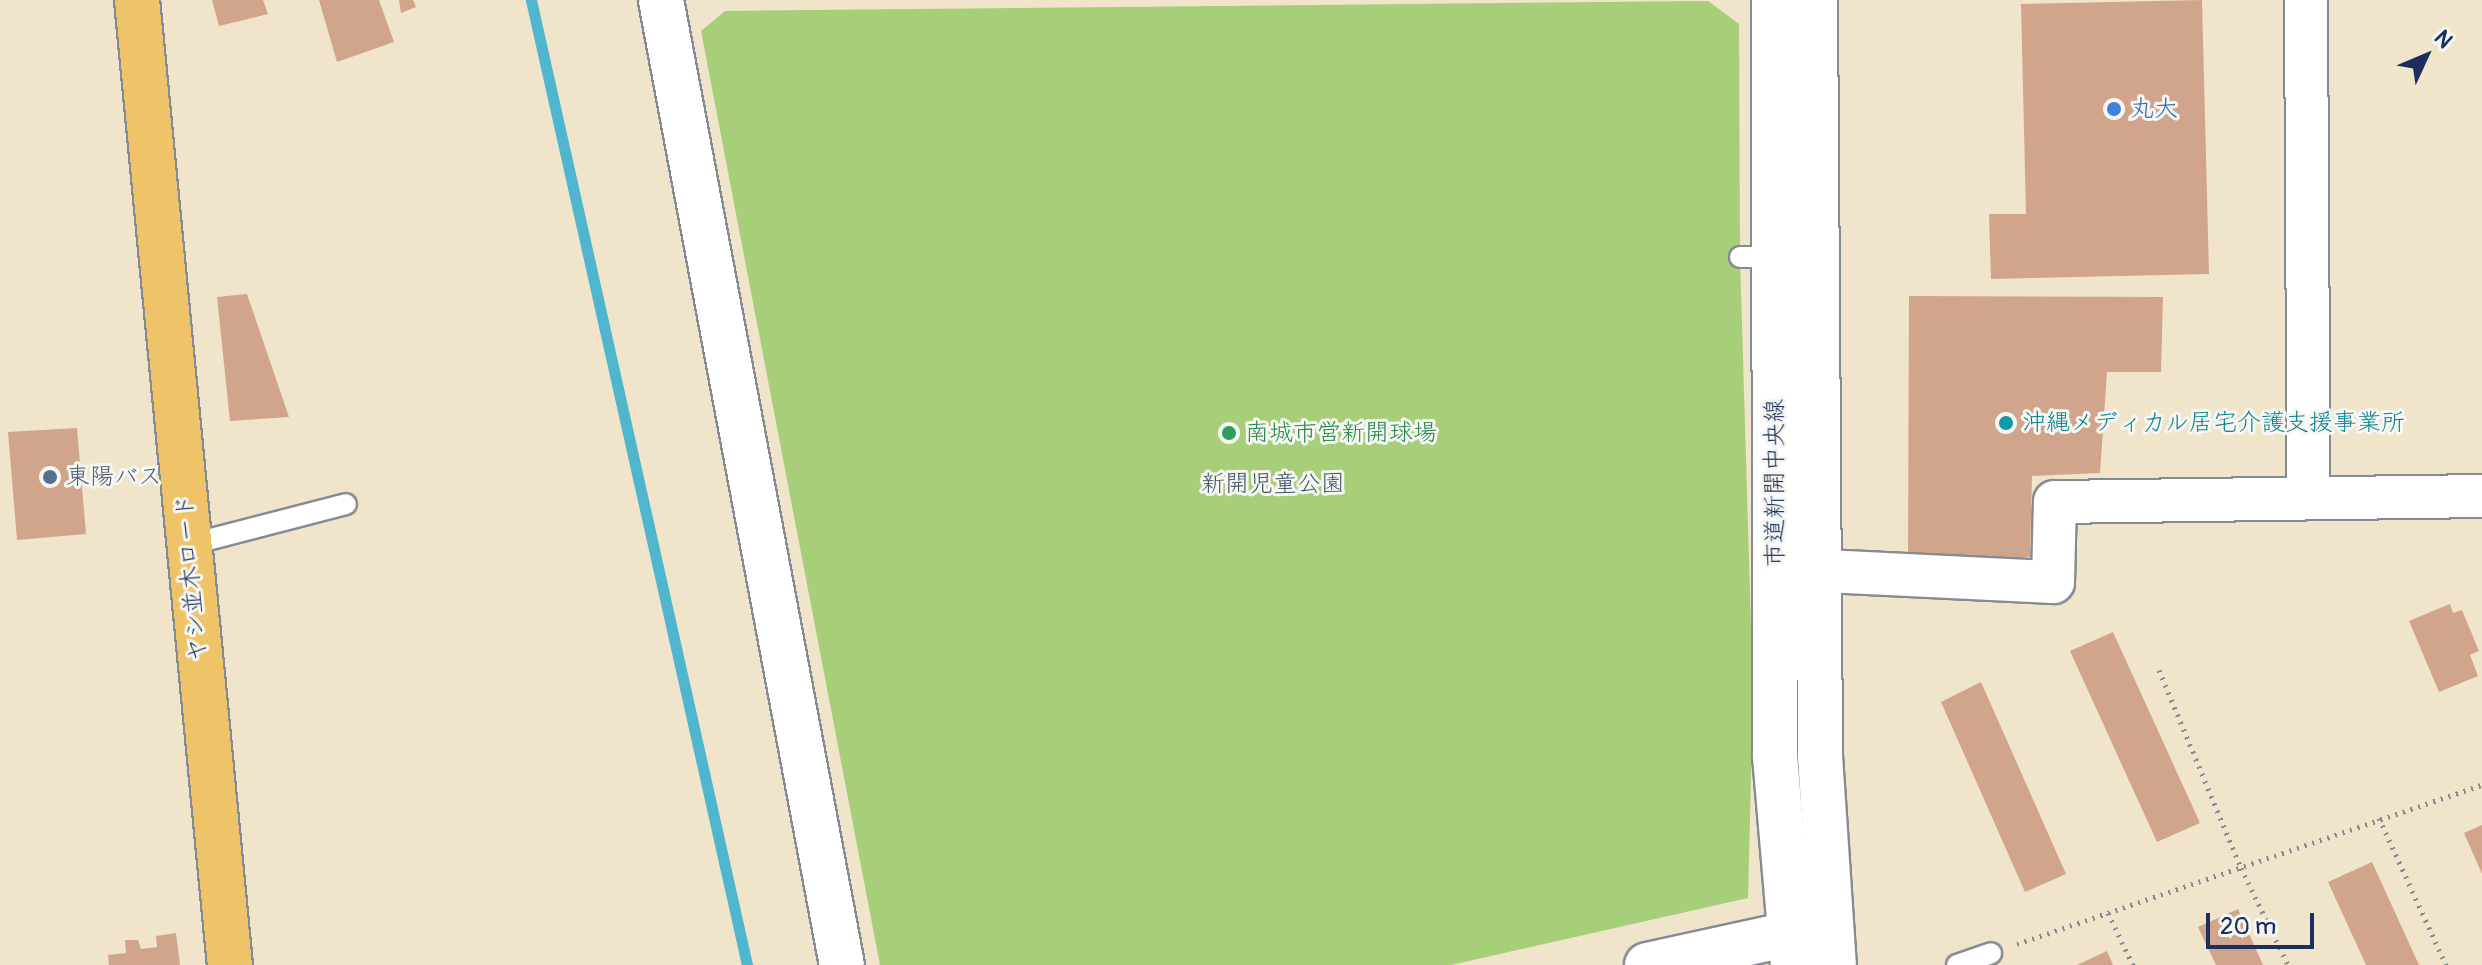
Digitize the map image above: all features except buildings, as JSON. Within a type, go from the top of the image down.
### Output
[{"type":"highway","name":"ヤシ並木ロード","points":[[137,0],[230,965]]},
{"type":"street","points":[[661,0],[842,965]]},
{"type":"street","name":"市道新開中央線","points":[[1774,0],[1777,256],[1775,756],[1811,947]]},
{"type":"street","name":"市道新開中央線","points":[[1811,947],[1820,756],[1817,408],[1777,256],[1815,0]]},
{"type":"street","points":[[2306,0],[2309,496]]},
{"type":"street","points":[[1774,409],[1817,408]]},
{"type":"street","points":[[1774,568],[2053,582],[2055,502],[2309,496],[2482,496]]},
{"type":"street","points":[[1775,756],[1820,756]]},
{"type":"street","points":[[1647,965],[1811,947]]},
{"type":"lane","points":[[188,545],[346,504]]},
{"type":"lane","points":[[1957,965],[1991,953]]},
{"type":"path","points":[[2159,670],[2241,868],[2288,965]]},
{"type":"path","points":[[1991,953],[2482,785]]},
{"type":"path","points":[[2379,818],[2446,965]]},
{"type":"path","points":[[2108,913],[2133,965]]},
{"type":"green space","name":"新開児童公園","points":[[1708,1],[1739,24],[1740,257],[1753,695],[1748,898],[1451,965],[880,965],[701,31],[725,11]]},
{"type":"waterway","points":[[531,0],[747,965]]},
{"type":"place","name":"丸大","points":[[2114,109]]},
{"type":"place","name":"沖縄メディカル居宅介護支援事業所","points":[[2006,423]]},
{"type":"place","name":"南城市営新開球場","points":[[1229,433]]},
{"type":"place","name":"東陽バス","points":[[50,477]]}]
